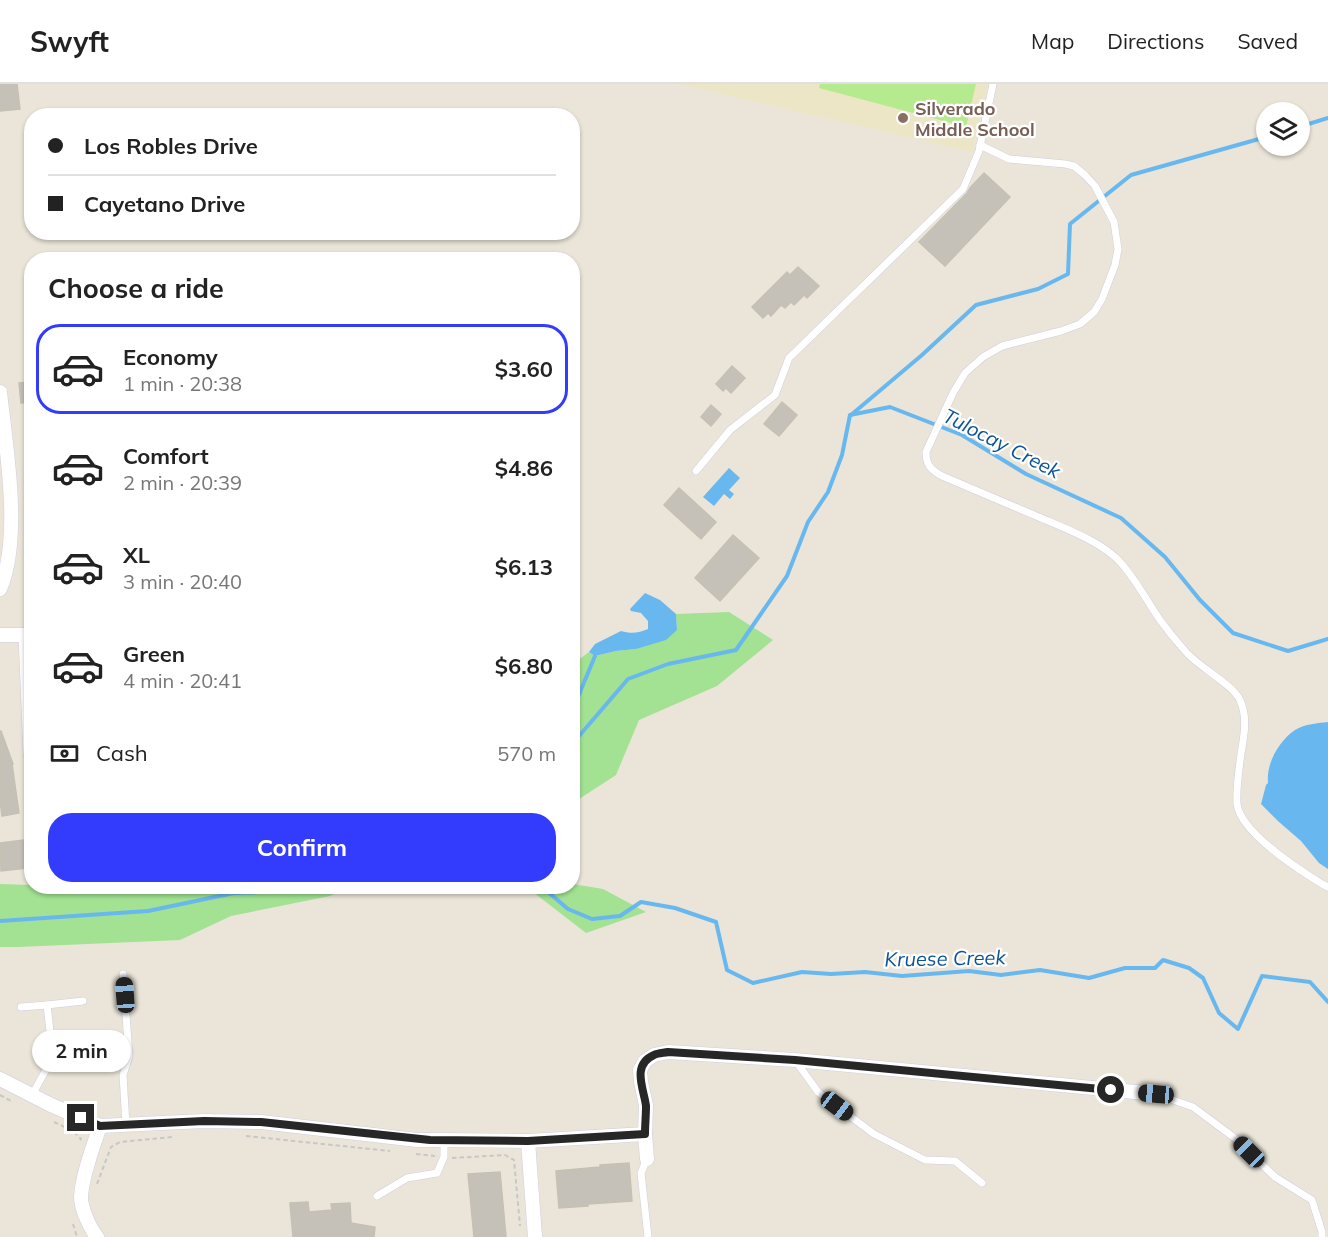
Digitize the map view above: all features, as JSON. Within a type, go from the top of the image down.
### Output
[{"type":"street","points":[[0,392],[4,460],[12,521],[5,578],[0,589]]},
{"type":"street","points":[[0,635],[24,635]]},
{"type":"street","points":[[647,1159],[646,1105],[640,1070],[645,1061],[654,1055],[668,1052],[795,1060],[1156,1094]]},
{"type":"street","points":[[0,1078],[100,1126],[204,1121],[261,1122],[417,1140],[528,1141],[645,1134]]},
{"type":"street","points":[[97,1237],[90,1228],[81,1198],[87,1168],[100,1126]]},
{"type":"street","points":[[528,1141],[535,1237]]},
{"type":"lane","points":[[696,471],[730,429],[775,395],[789,358],[963,189],[980,145],[993,84]]},
{"type":"lane","points":[[980,145],[1009,159],[1074,166],[1095,186],[1106,206],[1114,222],[1118,249],[1115,265],[1102,299],[1094,312],[1080,324],[1002,346],[983,357],[965,373],[928,447],[926,458],[933,471],[1063,527],[1104,548],[1121,563],[1187,654],[1232,690],[1239,700],[1245,725],[1239,765],[1237,804],[1242,816],[1250,828],[1284,859],[1328,887]]},
{"type":"lane","points":[[123,974],[129,1056],[123,1075],[126,1125]]},
{"type":"lane","points":[[21,1007],[83,1001]]},
{"type":"lane","points":[[32,1095],[52,1057],[47,1005]]},
{"type":"lane","points":[[795,1060],[818,1092],[874,1134],[925,1160],[955,1161],[982,1183]]},
{"type":"lane","points":[[1156,1094],[1192,1107],[1236,1139],[1275,1177],[1312,1200],[1322,1237]]},
{"type":"lane","points":[[377,1196],[407,1178],[437,1173],[444,1157],[444,1140]]},
{"type":"lane","points":[[647,1159],[641,1173],[648,1237]]},
{"type":"path","points":[[0,1095],[18,1104]]},
{"type":"path","points":[[54,1122],[73,1131],[81,1138],[79,1145]]},
{"type":"path","points":[[236,1135],[398,1152]]},
{"type":"path","points":[[94,1192],[111,1147],[120,1142],[176,1137]]},
{"type":"path","points":[[409,1154],[452,1158],[505,1155],[514,1160],[520,1228]]},
{"type":"path","points":[[73,1222],[77,1237]]},
{"type":"shaded area","name":"Silverado Middle School","points":[[679,84],[987,84],[972,152]]},
{"type":"green space","points":[[820,84],[976,84],[966,127],[819,88]]},
{"type":"green space","points":[[729,612],[773,640],[717,686],[639,720],[616,775],[580,798],[580,659],[589,652],[595,656],[636,649],[677,630],[676,614]]},
{"type":"green space","points":[[0,884],[24,885],[24,894],[334,894],[231,916],[180,940],[0,947]]},
{"type":"green space","points":[[580,885],[603,889],[646,912],[586,933],[536,894],[580,894]]},
{"type":"water","points":[[729,468],[740,478],[729,490],[734,494],[730,499],[724,494],[714,506],[703,497]]},
{"type":"water","points":[[645,593],[660,600],[676,614],[677,630],[666,640],[636,649],[595,656],[589,652],[595,644],[621,631],[635,633],[648,629],[648,621],[641,613],[630,609]]},
{"type":"water","points":[[1328,722],[1328,869],[1319,863],[1301,841],[1261,804],[1268,783],[1271,760],[1279,746],[1299,728]]},
{"type":"building","points":[[0,84],[17,84],[20,109],[0,111]]},
{"type":"building","points":[[984,173],[1010,197],[945,266],[919,242]]},
{"type":"building","points":[[798,267],[819,286],[807,298],[804,295],[794,305],[791,302],[785,308],[781,305],[771,316],[768,313],[763,318],[752,307],[787,272],[790,275]]},
{"type":"building","points":[[732,366],[745,378],[731,393],[726,388],[723,391],[716,384]]},
{"type":"building","points":[[19,383],[24,383],[24,403],[21,403]]},
{"type":"building","points":[[782,402],[797,415],[779,436],[764,424]]},
{"type":"building","points":[[711,405],[721,414],[711,426],[701,417]]},
{"type":"building","points":[[679,488],[716,522],[701,539],[664,505]]},
{"type":"building","points":[[733,535],[759,558],[720,601],[695,578]]},
{"type":"building","points":[[0,731],[13,764],[19,813],[2,816],[0,800]]},
{"type":"building","points":[[23,840],[24,868],[1,871],[0,843]]},
{"type":"building","points":[[629,1163],[632,1201],[559,1208],[556,1171]]},
{"type":"building","points":[[500,1172],[506,1237],[474,1237],[468,1174]]},
{"type":"building","points":[[308,1202],[309,1212],[332,1210],[331,1204],[350,1203],[351,1223],[375,1227],[374,1237],[293,1237],[290,1203]]},
{"type":"waterway","points":[[1310,124],[1328,118]]},
{"type":"waterway","points":[[851,415],[922,355],[976,305],[1038,289],[1068,274],[1070,224],[1131,175],[1256,140]]},
{"type":"waterway","name":"Tulocay Creek","points":[[580,735],[628,679],[668,664],[736,650],[787,576],[808,522],[828,492],[842,455],[850,415],[890,407],[962,435],[1026,474],[1121,518],[1165,557],[1200,600],[1233,633],[1288,651],[1328,639]]},
{"type":"waterway","points":[[580,692],[595,656]]},
{"type":"waterway","name":"Tulocay Creek","points":[[0,921],[148,911],[229,894]]},
{"type":"waterway","name":"Kruese Creek","points":[[550,894],[568,909],[592,919],[620,916],[641,902],[675,908],[716,922],[727,970],[753,983],[802,972],[831,974],[865,972],[902,976],[969,971],[1001,975],[1040,970],[1089,978],[1125,968],[1155,968],[1163,960],[1189,968],[1203,978],[1219,1013],[1238,1029],[1262,976],[1310,982],[1328,1002]]},
{"type":"place","name":"Silverado Middle School","points":[[903,118]]},
{"type":"route","points":[[81,1118],[100,1126],[204,1121],[261,1122],[417,1140],[528,1141],[645,1134],[646,1105],[640,1070],[645,1061],[654,1055],[668,1052],[795,1060],[1111,1090]]}]
